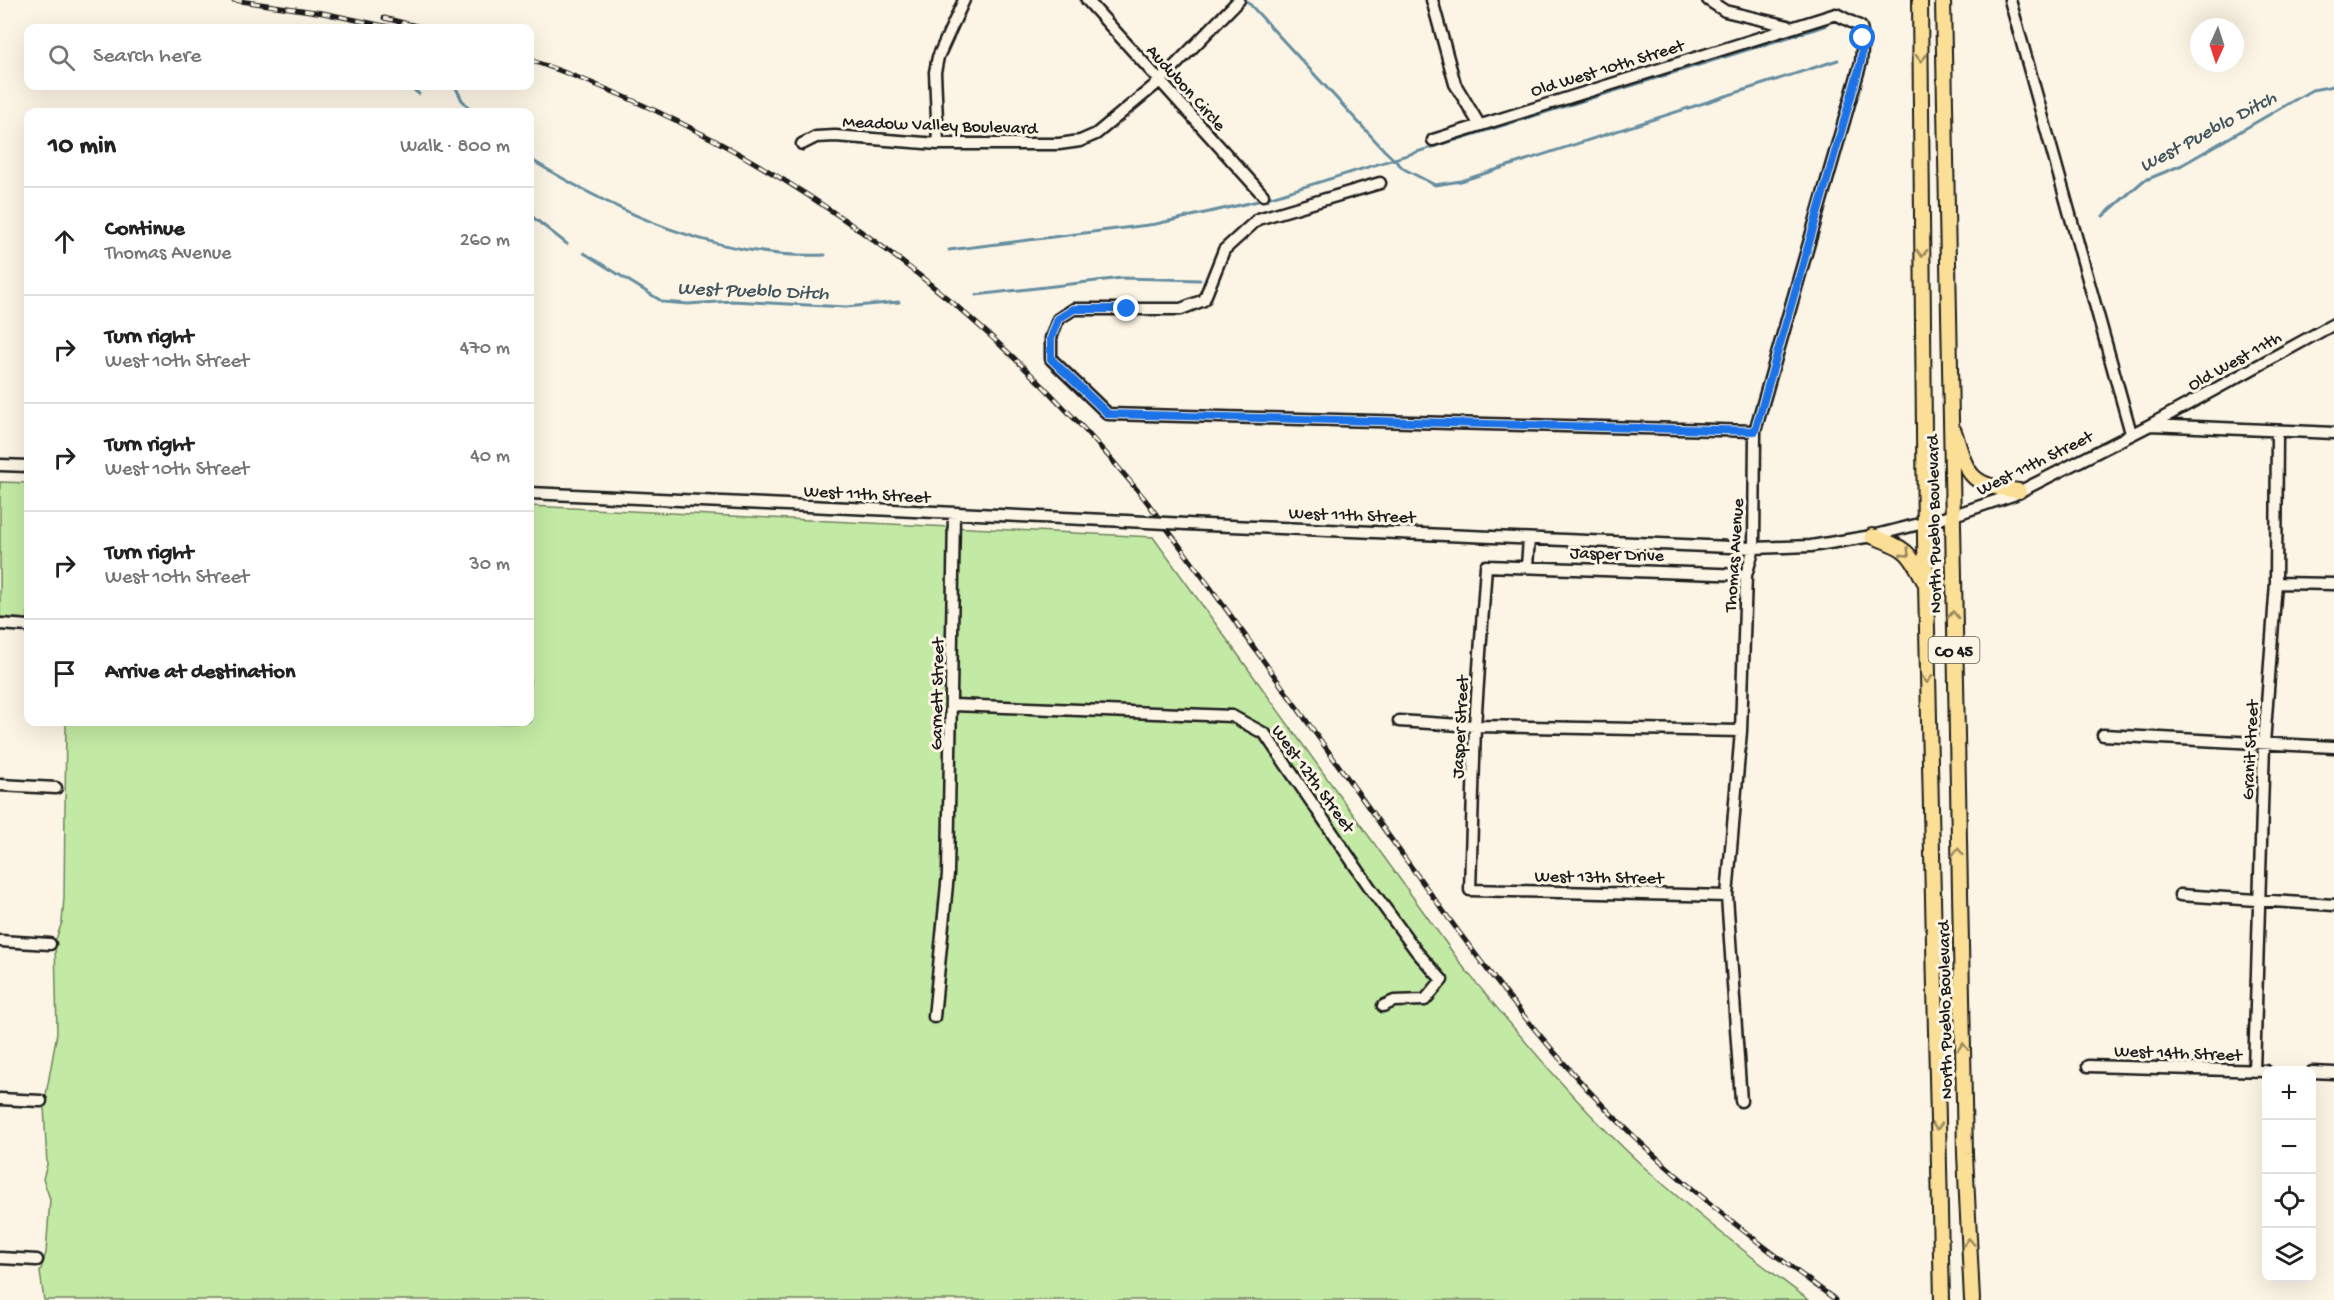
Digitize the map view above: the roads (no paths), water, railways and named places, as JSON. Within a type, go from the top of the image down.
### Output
[{"type":"main road","name":"North Pueblo Boulevard","points":[[1920,0],[1924,522],[1942,1300]]},
{"type":"main road","name":"North Pueblo Boulevard","points":[[1943,0],[1949,418],[1965,1154],[1972,1300]]},
{"type":"main road","points":[[1949,418],[1966,470],[1991,488],[2019,491]]},
{"type":"main road","points":[[1872,536],[1903,548],[1910,555],[1926,585]]},
{"type":"street","points":[[938,144],[935,72],[938,57],[964,0]]},
{"type":"street","name":"Audubon Circle","points":[[1088,0],[1263,195]]},
{"type":"street","points":[[1432,0],[1455,84],[1479,124]]},
{"type":"street","points":[[1708,0],[1725,12],[1792,26]]},
{"type":"street","points":[[2010,0],[2130,433]]},
{"type":"street","name":"Meadow Valley Boulevard","points":[[802,144],[816,137],[835,136],[938,144],[1059,144],[1080,141],[1096,134],[1160,81],[1238,1]]},
{"type":"street","name":"Thomas Avenue","points":[[1741,1101],[1727,896],[1741,731],[1746,575],[1754,548],[1755,431],[1861,62],[1863,38],[1861,27],[1836,14],[1792,26]]},
{"type":"street","name":"Old West 10th Street","points":[[1433,140],[1792,26]]},
{"type":"street","points":[[1380,183],[1258,219],[1224,250],[1204,300],[1181,309],[1074,309],[1058,319],[1051,338],[1051,359],[1108,414],[1755,431]]},
{"type":"street","name":"Old West 11th","points":[[2150,425],[2334,324]]},
{"type":"street","points":[[2150,425],[2334,433]]},
{"type":"street","name":"West 11th Street","points":[[534,493],[1529,539],[1754,548],[1811,546],[1872,536],[1951,516],[2019,491],[2130,433],[2150,425]]},
{"type":"street","name":"Granit Street","points":[[2254,1071],[2264,744],[2276,583],[2277,431]]},
{"type":"street","points":[[0,465],[24,466]]},
{"type":"street","name":"Garnett Street","points":[[934,1017],[948,874],[953,705],[954,514]]},
{"type":"street","points":[[1527,566],[1529,539]]},
{"type":"street","name":"Jasper Drive","points":[[1486,566],[1746,575]]},
{"type":"street","name":"Jasper Street","points":[[1470,890],[1475,726],[1486,566]]},
{"type":"street","points":[[2276,583],[2334,584]]},
{"type":"street","points":[[0,624],[24,626]]},
{"type":"street","name":"West 12th Street","points":[[953,705],[1232,716],[1265,734],[1371,889],[1417,952],[1442,981],[1425,1000],[1394,1001],[1383,1006]]},
{"type":"street","points":[[1399,721],[1475,726],[1741,731]]},
{"type":"street","points":[[2103,735],[2334,747]]},
{"type":"street","points":[[0,785],[56,788]]},
{"type":"street","name":"West 13th Street","points":[[1470,890],[1727,896]]},
{"type":"street","points":[[2180,895],[2259,902],[2334,905]]},
{"type":"street","points":[[0,941],[51,944]]},
{"type":"street","name":"West 14th Street","points":[[2088,1066],[2262,1071]]},
{"type":"street","points":[[2316,1072],[2334,1073]]},
{"type":"street","points":[[0,1099],[41,1101]]},
{"type":"street","points":[[0,1258],[37,1260]]},
{"type":"waterway","points":[[1246,0],[1384,150],[1404,169],[1435,185],[1461,181],[1838,60]]},
{"type":"waterway","points":[[949,250],[1156,224],[1258,201],[1825,26]]},
{"type":"waterway","name":"West Pueblo Ditch","points":[[2103,216],[2143,181],[2182,165],[2312,90],[2334,86]]},
{"type":"waterway","name":"West Pueblo Ditch","points":[[414,90],[419,94]]},
{"type":"waterway","points":[[457,90],[469,108]]},
{"type":"waterway","points":[[534,161],[598,197],[670,229],[746,250],[785,255],[825,255]]},
{"type":"waterway","name":"West Pueblo Ditch","points":[[534,218],[567,244]]},
{"type":"waterway","name":"West Pueblo Ditch","points":[[584,253],[663,302],[688,304],[732,301],[846,307],[899,302]]},
{"type":"waterway","name":"West Pueblo Ditch","points":[[976,295],[1122,278],[1200,280]]},
{"type":"railway","points":[[233,0],[323,13],[375,24]]},
{"type":"railway","points":[[384,18],[409,24]]},
{"type":"railway","points":[[534,62],[620,95],[706,136],[788,183],[867,236],[943,294],[1014,358],[1081,426],[1144,498],[1459,933],[1563,1062],[1619,1122],[1678,1177],[1740,1228],[1836,1300]]}]
